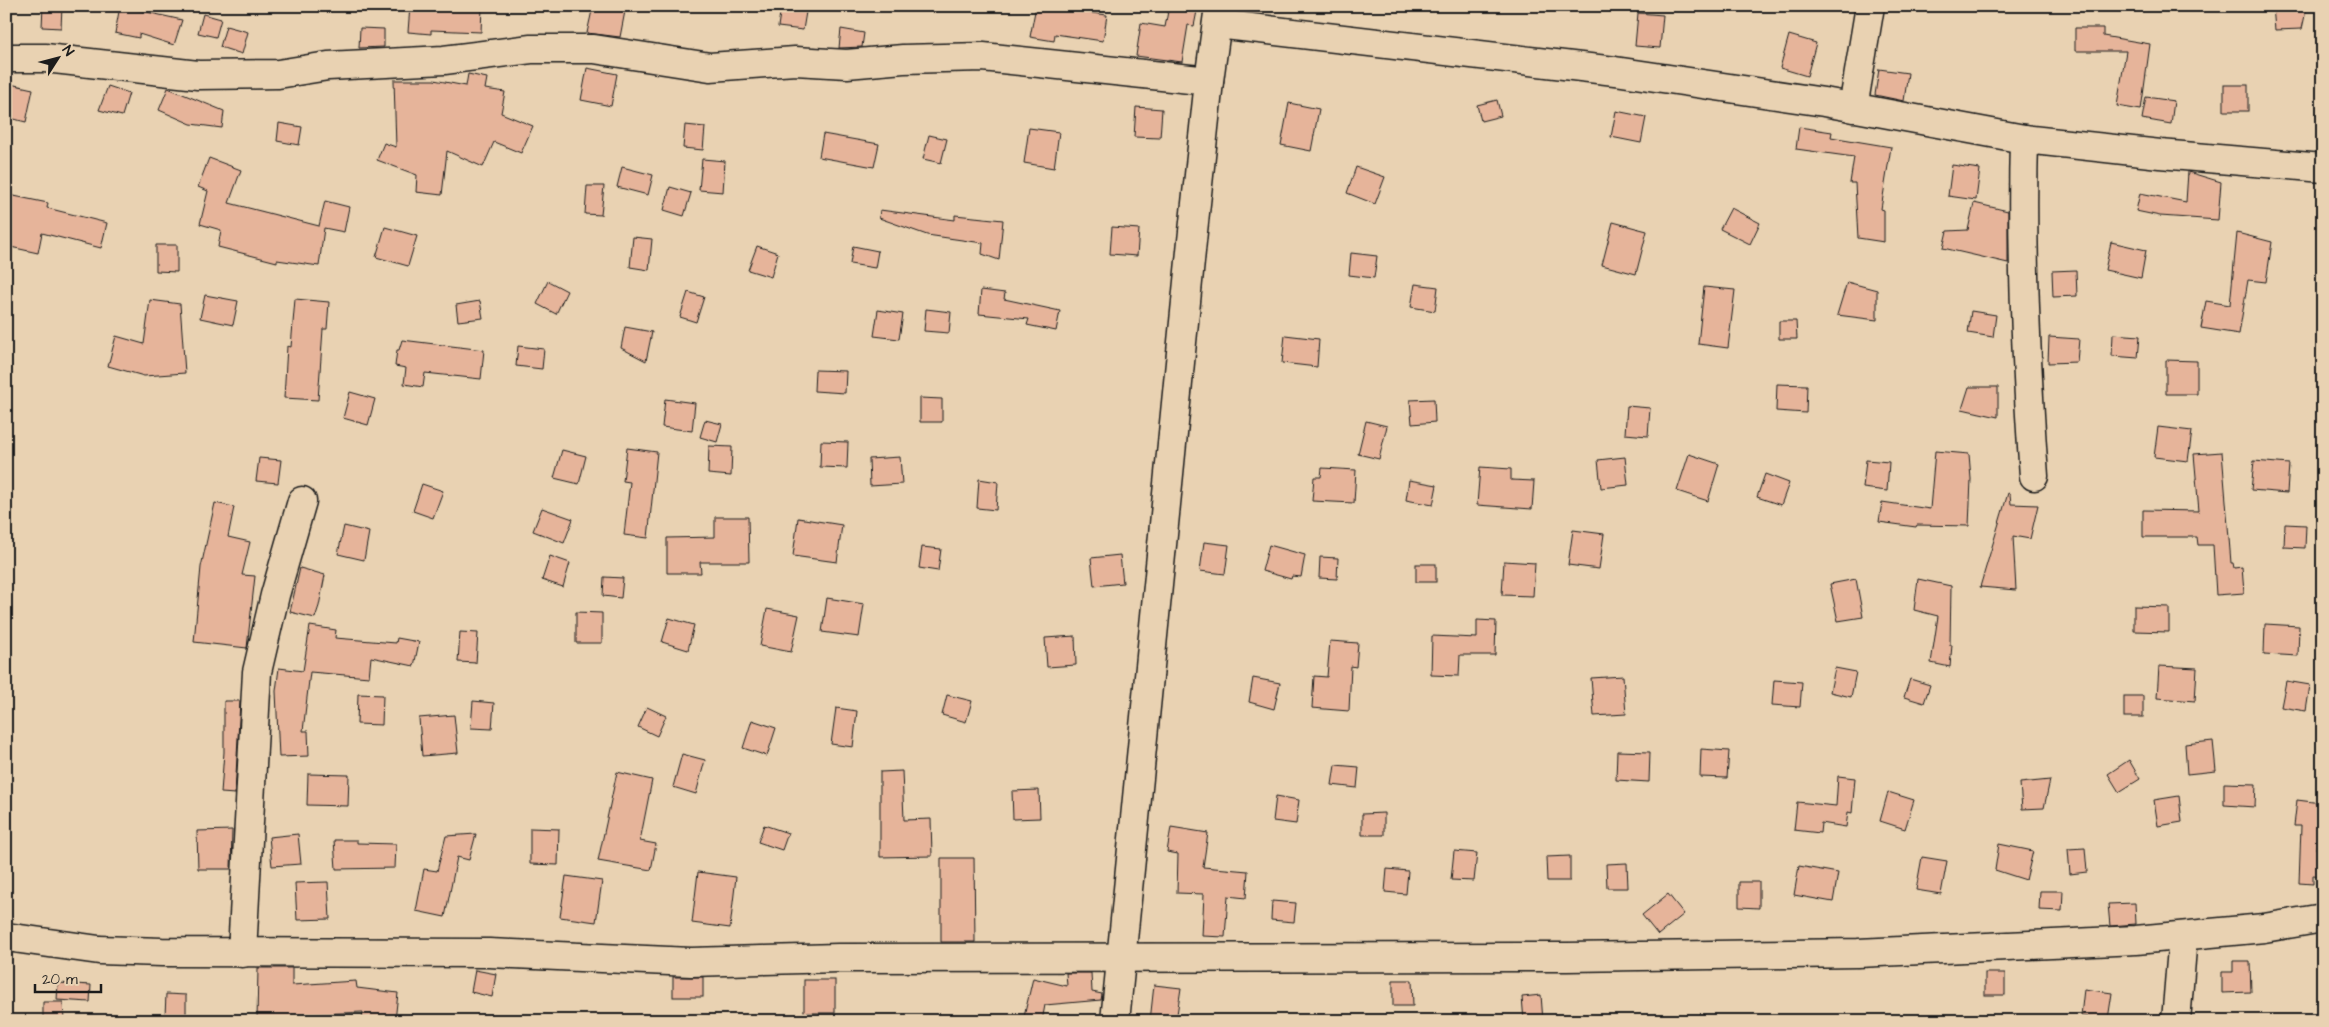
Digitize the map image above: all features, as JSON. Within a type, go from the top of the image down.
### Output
[{"type":"street","points":[[1854,108],[1870,6]]},
{"type":"street","points":[[1115,1021],[1209,81],[1218,15],[1616,71],[1854,108],[2024,139],[2160,154],[2323,168]]},
{"type":"street","points":[[6,58],[46,58],[198,75],[278,74],[328,66],[444,60],[530,49],[594,49],[710,67],[795,61],[847,64],[903,59],[984,57],[1209,81]]},
{"type":"street","points":[[2024,139],[2022,199],[2024,339],[2034,476]]},
{"type":"street","points":[[242,953],[257,672],[275,595],[302,501]]},
{"type":"street","points":[[6,937],[99,950],[242,953],[489,953],[690,962],[847,958],[1567,957],[1858,953],[2136,940],[2264,928],[2323,918]]},
{"type":"street","points":[[2176,1021],[2183,936]]},
{"type":"building","points":[[43,6],[62,6],[61,28],[42,27]]},
{"type":"building","points":[[120,6],[182,20],[174,45],[139,34],[139,38],[115,33]]},
{"type":"building","points":[[410,6],[482,6],[481,32],[431,30],[431,34],[408,32]]},
{"type":"building","points":[[593,6],[626,6],[620,37],[587,33]]},
{"type":"building","points":[[781,6],[807,6],[803,30],[778,27]]},
{"type":"building","points":[[1036,6],[1107,15],[1103,41],[1055,34],[1054,41],[1030,37]]},
{"type":"building","points":[[1169,6],[1198,6],[1194,26],[1188,25],[1182,62],[1136,56],[1141,23],[1165,27]]},
{"type":"building","points":[[2273,6],[2307,6],[2302,29],[2275,30]]},
{"type":"building","points":[[1638,13],[1663,15],[1660,48],[1635,46]]},
{"type":"building","points":[[203,14],[221,19],[216,37],[198,33]]},
{"type":"building","points":[[226,26],[248,32],[242,54],[220,47]]},
{"type":"building","points":[[360,28],[384,29],[384,47],[359,48]]},
{"type":"building","points":[[2075,28],[2103,28],[2103,36],[2150,44],[2141,110],[2117,106],[2126,51],[2075,51]]},
{"type":"building","points":[[841,29],[864,33],[862,47],[839,48]]},
{"type":"building","points":[[1789,35],[1816,43],[1807,76],[1780,68]]},
{"type":"building","points":[[587,68],[617,74],[611,106],[581,100]]},
{"type":"building","points":[[1879,69],[1908,73],[1904,101],[1875,95]]},
{"type":"building","points":[[468,74],[487,78],[485,89],[505,92],[501,113],[533,126],[521,153],[494,142],[483,167],[447,151],[442,195],[416,192],[417,175],[377,160],[384,143],[396,147],[394,80],[434,80],[466,86]]},
{"type":"building","points":[[10,84],[33,89],[26,122],[6,117],[6,101]]},
{"type":"building","points":[[2224,85],[2248,85],[2248,111],[2224,111]]},
{"type":"building","points":[[108,86],[129,93],[122,116],[99,110]]},
{"type":"building","points":[[168,88],[224,111],[222,128],[191,124],[159,110]]},
{"type":"building","points":[[2146,97],[2174,101],[2171,124],[2142,119]]},
{"type":"building","points":[[1497,100],[1501,116],[1481,121],[1477,105]]},
{"type":"building","points":[[1289,103],[1319,109],[1311,151],[1281,145]]},
{"type":"building","points":[[1136,107],[1162,109],[1160,138],[1134,137]]},
{"type":"building","points":[[1616,111],[1646,117],[1641,143],[1611,137]]},
{"type":"building","points":[[279,123],[302,127],[299,145],[277,141]]},
{"type":"building","points":[[685,125],[705,127],[703,150],[683,148]]},
{"type":"building","points":[[1799,127],[1832,132],[1831,137],[1891,147],[1881,209],[1884,210],[1884,242],[1858,238],[1855,183],[1850,183],[1854,157],[1796,149]]},
{"type":"building","points":[[1029,128],[1059,132],[1054,168],[1024,163]]},
{"type":"building","points":[[823,134],[879,144],[874,167],[819,157]]},
{"type":"building","points":[[929,135],[947,139],[941,163],[923,159]]},
{"type":"building","points":[[209,158],[241,170],[229,203],[319,226],[325,201],[349,207],[344,232],[324,228],[319,266],[277,260],[277,262],[218,247],[221,230],[200,224],[208,191],[198,187]]},
{"type":"building","points":[[702,159],[725,161],[723,192],[699,190]]},
{"type":"building","points":[[1952,165],[1980,169],[1976,200],[1948,196]]},
{"type":"building","points":[[622,167],[653,175],[648,195],[617,187]]},
{"type":"building","points":[[1356,167],[1385,177],[1375,204],[1347,193]]},
{"type":"building","points":[[2188,172],[2221,182],[2218,220],[2160,216],[2136,211],[2140,193],[2186,202]]},
{"type":"building","points":[[587,186],[604,186],[601,215],[585,214]]},
{"type":"building","points":[[670,187],[691,193],[684,216],[664,210]]},
{"type":"building","points":[[9,195],[48,203],[47,208],[107,223],[101,248],[42,233],[38,253],[6,246],[6,209]]},
{"type":"building","points":[[1974,203],[2008,211],[2008,263],[1943,248],[1947,231],[1968,230]]},
{"type":"building","points":[[1731,208],[1760,223],[1750,244],[1720,229]]},
{"type":"building","points":[[880,210],[955,220],[955,215],[1003,220],[999,260],[982,254],[983,243],[927,235],[879,218]]},
{"type":"building","points":[[1613,222],[1647,231],[1636,274],[1602,265]]},
{"type":"building","points":[[385,227],[417,236],[408,266],[376,257]]},
{"type":"building","points":[[1112,227],[1139,229],[1137,256],[1110,254]]},
{"type":"building","points":[[2237,233],[2272,242],[2266,282],[2248,280],[2239,334],[2201,328],[2206,301],[2230,305]]},
{"type":"building","points":[[633,237],[652,239],[649,270],[630,267]]},
{"type":"building","points":[[2111,242],[2146,250],[2141,278],[2105,270]]},
{"type":"building","points":[[156,245],[177,245],[177,272],[156,271]]},
{"type":"building","points":[[757,246],[778,253],[771,277],[748,270]]},
{"type":"building","points":[[853,246],[878,251],[875,268],[850,264]]},
{"type":"building","points":[[1351,253],[1377,256],[1374,278],[1349,275]]},
{"type":"building","points":[[2076,270],[2077,296],[2053,297],[2052,271]]},
{"type":"building","points":[[548,281],[567,291],[556,314],[537,304]]},
{"type":"building","points":[[1847,282],[1877,290],[1877,320],[1837,315]]},
{"type":"building","points":[[1415,284],[1438,287],[1435,311],[1411,307]]},
{"type":"building","points":[[1704,287],[1735,290],[1728,348],[1698,344]]},
{"type":"building","points":[[981,290],[1005,293],[1004,299],[1060,311],[1056,331],[1027,325],[1029,319],[979,314]]},
{"type":"building","points":[[688,292],[704,297],[696,322],[680,317]]},
{"type":"building","points":[[205,295],[238,301],[233,325],[200,318]]},
{"type":"building","points":[[295,299],[329,302],[327,329],[323,329],[318,400],[284,398],[287,346],[291,347]]},
{"type":"building","points":[[150,300],[180,304],[185,373],[144,376],[108,366],[116,336],[144,344]]},
{"type":"building","points":[[480,301],[483,318],[458,321],[456,305]]},
{"type":"building","points":[[926,309],[951,312],[949,333],[924,331]]},
{"type":"building","points":[[878,310],[903,314],[899,339],[874,336]]},
{"type":"building","points":[[1971,311],[1996,315],[1993,337],[1968,333]]},
{"type":"building","points":[[1779,321],[1796,321],[1797,339],[1779,339]]},
{"type":"building","points":[[625,327],[652,332],[646,361],[621,348]]},
{"type":"building","points":[[2113,334],[2140,336],[2138,358],[2112,356]]},
{"type":"building","points":[[1285,335],[1319,339],[1317,367],[1282,363]]},
{"type":"building","points":[[2049,337],[2079,339],[2077,362],[2048,363]]},
{"type":"building","points":[[402,340],[484,350],[481,379],[425,373],[423,387],[404,384],[406,368],[395,366],[397,350],[399,350]]},
{"type":"building","points":[[518,346],[544,349],[542,369],[516,366]]},
{"type":"building","points":[[2166,360],[2197,361],[2197,394],[2166,394]]},
{"type":"building","points":[[815,370],[846,371],[845,393],[814,391]]},
{"type":"building","points":[[1777,384],[1807,385],[1806,413],[1776,411]]},
{"type":"building","points":[[1969,387],[1998,387],[1998,417],[1962,409]]},
{"type":"building","points":[[350,392],[375,399],[368,425],[343,418]]},
{"type":"building","points":[[920,398],[942,399],[942,422],[920,422]]},
{"type":"building","points":[[665,399],[695,403],[692,431],[662,427]]},
{"type":"building","points":[[1434,399],[1435,422],[1412,424],[1410,400]]},
{"type":"building","points":[[1627,406],[1650,408],[1648,436],[1625,434]]},
{"type":"building","points":[[705,420],[722,424],[717,442],[700,437]]},
{"type":"building","points":[[1366,421],[1387,426],[1379,459],[1358,454]]},
{"type":"building","points":[[2158,427],[2192,431],[2188,461],[2154,457]]},
{"type":"building","points":[[821,441],[848,442],[847,468],[820,467]]},
{"type":"building","points":[[709,446],[732,447],[731,476],[708,474]]},
{"type":"building","points":[[627,448],[657,452],[648,538],[624,535],[630,482],[623,481]]},
{"type":"building","points":[[562,450],[586,456],[579,484],[554,478]]},
{"type":"building","points":[[1935,451],[1969,454],[1971,479],[1969,526],[1917,525],[1916,527],[1879,522],[1882,502],[1930,509]]},
{"type":"building","points":[[2222,452],[2231,563],[2233,563],[2234,568],[2242,567],[2244,593],[2216,595],[2213,545],[2198,545],[2197,537],[2143,537],[2143,510],[2199,511],[2194,454]]},
{"type":"building","points":[[1689,454],[1719,464],[1708,501],[1677,491]]},
{"type":"building","points":[[900,457],[902,484],[870,486],[869,459]]},
{"type":"building","points":[[1625,457],[1628,485],[1601,488],[1598,460]]},
{"type":"building","points":[[259,458],[281,460],[278,483],[256,481]]},
{"type":"building","points":[[1866,460],[1889,462],[1887,491],[1863,488]]},
{"type":"building","points":[[2254,461],[2289,464],[2287,493],[2251,490]]},
{"type":"building","points":[[1480,467],[1511,469],[1511,480],[1534,481],[1532,509],[1477,505]]},
{"type":"building","points":[[1322,468],[1356,470],[1354,503],[1312,501],[1314,477],[1321,477]]},
{"type":"building","points":[[1765,474],[1789,483],[1781,505],[1757,497]]},
{"type":"building","points":[[979,479],[998,482],[996,510],[977,508]]},
{"type":"building","points":[[1409,480],[1437,485],[1433,505],[1406,500]]},
{"type":"building","points":[[422,484],[443,491],[433,518],[413,511]]},
{"type":"building","points":[[2008,493],[2010,494],[2011,504],[2038,505],[2030,539],[2013,536],[2016,590],[1980,587]]},
{"type":"building","points":[[215,503],[234,507],[228,537],[250,542],[242,575],[255,576],[247,648],[194,642],[201,567]]},
{"type":"building","points":[[542,508],[573,519],[564,543],[533,531]]},
{"type":"building","points":[[715,517],[748,517],[749,562],[700,562],[701,573],[667,573],[667,538],[715,537]]},
{"type":"building","points":[[798,518],[842,525],[837,562],[793,556]]},
{"type":"building","points":[[2285,524],[2306,525],[2305,548],[2284,547]]},
{"type":"building","points":[[344,526],[369,532],[364,560],[338,554]]},
{"type":"building","points":[[1573,530],[1604,534],[1599,569],[1568,565]]},
{"type":"building","points":[[1204,542],[1229,545],[1225,574],[1200,571]]},
{"type":"building","points":[[1269,545],[1305,555],[1301,577],[1292,576],[1291,579],[1262,571]]},
{"type":"building","points":[[922,547],[941,549],[938,571],[919,568]]},
{"type":"building","points":[[1120,555],[1123,583],[1094,586],[1091,558]]},
{"type":"building","points":[[550,556],[570,563],[563,587],[542,580]]},
{"type":"building","points":[[1320,557],[1338,558],[1337,579],[1319,578]]},
{"type":"building","points":[[1504,561],[1535,563],[1533,596],[1502,595]]},
{"type":"building","points":[[1416,564],[1436,564],[1436,582],[1416,582]]},
{"type":"building","points":[[300,568],[325,575],[315,618],[290,612]]},
{"type":"building","points":[[604,577],[623,578],[621,598],[603,596]]},
{"type":"building","points":[[1856,579],[1863,617],[1838,621],[1830,584]]},
{"type":"building","points":[[1918,579],[1951,586],[1950,645],[1952,645],[1950,667],[1931,663],[1938,616],[1914,610]]},
{"type":"building","points":[[827,598],[864,604],[859,637],[822,632]]},
{"type":"building","points":[[2134,606],[2169,607],[2169,632],[2134,631]]},
{"type":"building","points":[[767,609],[799,615],[791,652],[760,646]]},
{"type":"building","points":[[576,612],[602,613],[602,643],[576,643]]},
{"type":"building","points":[[669,618],[694,625],[688,650],[662,642]]},
{"type":"building","points":[[1477,620],[1496,621],[1495,655],[1460,655],[1459,676],[1431,675],[1432,636],[1477,638]]},
{"type":"building","points":[[2265,624],[2299,626],[2298,656],[2264,654]]},
{"type":"building","points":[[310,626],[336,630],[335,638],[396,643],[397,638],[419,642],[414,666],[371,657],[369,677],[310,672],[303,731],[308,731],[309,756],[279,757],[276,691],[279,668],[303,671]]},
{"type":"building","points":[[460,632],[478,633],[476,663],[458,662]]},
{"type":"building","points":[[1075,636],[1076,665],[1047,667],[1045,638]]},
{"type":"building","points":[[1330,641],[1358,643],[1356,667],[1351,666],[1349,711],[1312,708],[1314,676],[1327,677]]},
{"type":"building","points":[[2159,666],[2197,668],[2195,701],[2157,698]]},
{"type":"building","points":[[1835,668],[1856,672],[1851,697],[1830,692]]},
{"type":"building","points":[[1623,676],[1626,714],[1594,716],[1591,678]]},
{"type":"building","points":[[1253,678],[1280,683],[1274,709],[1249,702]]},
{"type":"building","points":[[1910,679],[1930,685],[1924,703],[1904,697]]},
{"type":"building","points":[[1774,680],[1802,682],[1800,707],[1772,705]]},
{"type":"building","points":[[2286,681],[2310,685],[2306,711],[2281,707]]},
{"type":"building","points":[[358,694],[383,695],[382,725],[357,724]]},
{"type":"building","points":[[947,695],[972,701],[966,722],[942,715]]},
{"type":"building","points":[[2124,696],[2143,696],[2143,717],[2124,717]]},
{"type":"building","points":[[224,701],[240,701],[235,794],[221,793],[224,752]]},
{"type":"building","points":[[473,701],[494,703],[492,729],[471,728]]},
{"type":"building","points":[[647,707],[666,716],[657,736],[638,727]]},
{"type":"building","points":[[836,708],[857,711],[853,747],[831,744]]},
{"type":"building","points":[[454,715],[458,753],[422,756],[419,718]]},
{"type":"building","points":[[752,720],[776,728],[767,756],[743,748]]},
{"type":"building","points":[[2213,741],[2216,771],[2187,774],[2185,744]]},
{"type":"building","points":[[1701,749],[1729,751],[1727,778],[1700,777]]},
{"type":"building","points":[[1617,751],[1650,752],[1649,782],[1616,780]]},
{"type":"building","points":[[682,754],[705,760],[696,794],[673,787]]},
{"type":"building","points":[[2129,760],[2140,779],[2119,792],[2108,774]]},
{"type":"building","points":[[1335,765],[1359,767],[1357,788],[1332,785]]},
{"type":"building","points":[[902,771],[904,820],[931,819],[932,856],[880,857],[880,772]]},
{"type":"building","points":[[617,772],[652,780],[640,841],[656,844],[651,870],[598,861]]},
{"type":"building","points":[[308,774],[349,775],[348,806],[307,805]]},
{"type":"building","points":[[1838,776],[1855,778],[1852,813],[1848,812],[1846,827],[1821,823],[1820,833],[1794,830],[1797,802],[1836,806]]},
{"type":"building","points":[[2050,780],[2044,808],[2022,809],[2020,783]]},
{"type":"building","points":[[2224,783],[2256,784],[2255,807],[2224,805]]},
{"type":"building","points":[[1039,790],[1040,818],[1013,819],[1012,791]]},
{"type":"building","points":[[1888,792],[1914,800],[1905,829],[1880,821]]},
{"type":"building","points":[[1276,796],[1299,800],[1296,824],[1273,821]]},
{"type":"building","points":[[2179,796],[2182,822],[2158,826],[2154,800]]},
{"type":"building","points":[[2297,800],[2321,803],[2316,849],[2323,850],[2323,876],[2313,875],[2313,884],[2299,883],[2301,826],[2294,826]]},
{"type":"building","points":[[1384,813],[1384,835],[1362,835],[1362,814]]},
{"type":"building","points":[[764,825],[788,833],[782,850],[758,842]]},
{"type":"building","points":[[1171,827],[1208,833],[1203,867],[1248,871],[1246,898],[1228,896],[1225,937],[1202,936],[1204,894],[1177,893],[1178,854],[1167,852]]},
{"type":"building","points":[[530,828],[559,829],[558,865],[530,864]]},
{"type":"building","points":[[232,830],[231,869],[198,869],[197,831]]},
{"type":"building","points":[[298,834],[301,864],[272,866],[269,837]]},
{"type":"building","points":[[476,834],[469,860],[457,857],[445,917],[416,911],[424,869],[437,871],[446,836]]},
{"type":"building","points":[[334,840],[357,840],[357,843],[396,844],[395,868],[336,869]]},
{"type":"building","points":[[1999,844],[2033,851],[2026,880],[1995,870]]},
{"type":"building","points":[[2085,848],[2087,872],[2070,874],[2068,849]]},
{"type":"building","points":[[1454,851],[1477,853],[1474,881],[1451,880]]},
{"type":"building","points":[[1570,856],[1570,881],[1547,881],[1546,857]]},
{"type":"building","points":[[1922,857],[1947,861],[1941,894],[1916,890]]},
{"type":"building","points":[[941,858],[974,858],[975,942],[941,942]]},
{"type":"building","points":[[1627,863],[1628,888],[1607,888],[1606,864]]},
{"type":"building","points":[[1799,866],[1838,873],[1833,902],[1794,895]]},
{"type":"building","points":[[1387,869],[1408,871],[1406,894],[1385,892]]},
{"type":"building","points":[[698,872],[736,877],[730,928],[692,923]]},
{"type":"building","points":[[566,876],[602,881],[596,922],[560,917]]},
{"type":"building","points":[[328,882],[330,919],[297,920],[295,883]]},
{"type":"building","points":[[1739,882],[1759,882],[1759,908],[1739,907]]},
{"type":"building","points":[[2040,891],[2063,891],[2062,911],[2039,910]]},
{"type":"building","points":[[1668,894],[1684,914],[1658,935],[1642,915]]},
{"type":"building","points":[[1272,901],[1296,903],[1294,922],[1271,920]]},
{"type":"building","points":[[2135,903],[2136,924],[2110,926],[2108,904]]},
{"type":"building","points":[[2233,961],[2250,961],[2251,992],[2222,993],[2222,972],[2233,972]]},
{"type":"building","points":[[258,968],[292,968],[292,985],[356,981],[357,988],[398,993],[395,1021],[362,1018],[363,1012],[303,1015],[304,1021],[257,1021]]},
{"type":"building","points":[[475,970],[496,974],[492,997],[471,992]]},
{"type":"building","points":[[1066,973],[1091,973],[1092,992],[1102,994],[1101,1000],[1045,1005],[1042,1021],[1023,1021],[1033,978],[1067,986]]},
{"type":"building","points":[[1985,973],[2005,973],[2005,995],[1985,995]]},
{"type":"building","points":[[673,977],[703,977],[703,997],[673,997]]},
{"type":"building","points":[[804,980],[835,980],[835,1013],[804,1013]]},
{"type":"building","points":[[1393,980],[1412,980],[1413,1006],[1393,1006]]},
{"type":"building","points":[[58,983],[91,985],[90,1002],[57,1000]]},
{"type":"building","points":[[1154,985],[1181,988],[1176,1021],[1150,1021]]},
{"type":"building","points":[[2084,989],[2112,993],[2108,1019],[2081,1016]]},
{"type":"building","points":[[166,994],[186,995],[186,1016],[165,1016]]},
{"type":"building","points":[[1541,995],[1543,1021],[1524,1021],[1522,997]]},
{"type":"building","points":[[43,1002],[63,1002],[64,1021],[43,1021]]}]
